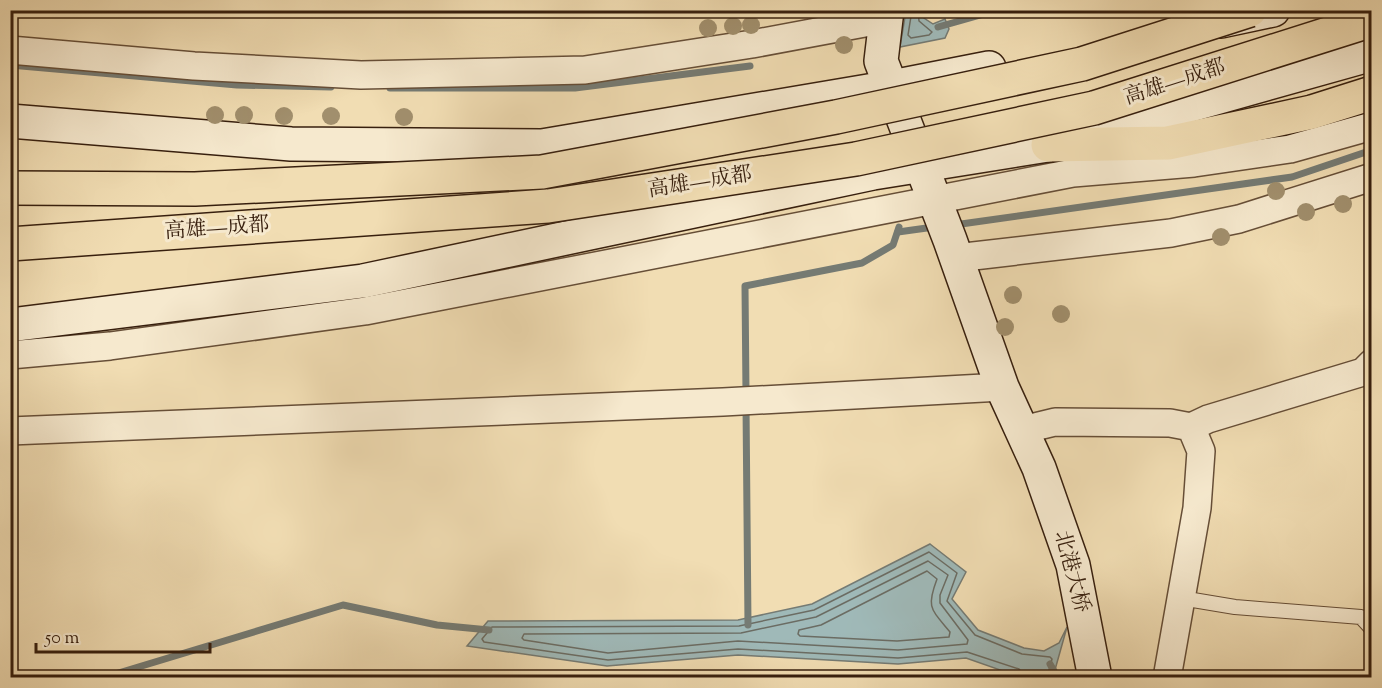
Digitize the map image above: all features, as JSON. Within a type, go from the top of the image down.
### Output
[{"type":"highway","name":"高雄—成都","points":[[10,188],[195,189],[542,172],[836,117],[1082,64],[1244,13]]},
{"type":"highway","name":"高雄—成都","points":[[10,244],[548,206],[856,159],[1094,108],[1371,20]]},
{"type":"highway","points":[[1048,144],[1168,143],[1312,112],[1371,93]]},
{"type":"street","points":[[10,121],[291,144],[542,146],[892,87],[1244,13],[1273,10]]},
{"type":"street","points":[[10,50],[194,66],[361,75],[585,70],[752,44],[886,15]]},
{"type":"street","name":"北港大桥","points":[[886,15],[881,61],[945,227],[1002,387],[1038,468],[1073,565],[1095,678]]},
{"type":"street","points":[[10,325],[363,281],[861,176],[1048,144],[1371,54]]},
{"type":"street","points":[[945,227],[1073,173],[1194,163],[1290,149],[1371,126]]},
{"type":"street","points":[[10,355],[110,346],[945,227],[1171,233],[1239,219],[1371,177]]},
{"type":"street","points":[[1022,430],[1055,422],[1170,423],[1191,427],[1208,419],[1363,372],[1371,363]]},
{"type":"street","points":[[10,431],[731,401],[1002,387]]},
{"type":"street","points":[[1167,678],[1197,508],[1201,451],[1191,427]]},
{"type":"lane","points":[[1181,598],[1235,608],[1360,617],[1371,629]]},
{"type":"water","points":[[906,11],[924,11],[924,18],[933,24],[945,19],[949,29],[945,38],[900,47]]},
{"type":"water","points":[[930,544],[966,572],[952,599],[978,630],[1024,648],[1044,651],[1059,643],[1067,627],[1053,677],[1020,677],[966,658],[898,664],[738,655],[607,666],[467,646],[488,621],[738,620],[812,604]]},
{"type":"waterway","points":[[938,27],[998,10]]},
{"type":"waterway","points":[[10,65],[237,85],[331,87]]},
{"type":"waterway","points":[[390,88],[575,88],[750,66]]},
{"type":"waterway","points":[[954,225],[1292,177],[1372,150]]},
{"type":"waterway","points":[[746,394],[745,286],[862,263],[893,245],[899,227]]},
{"type":"waterway","points":[[898,232],[934,227]]},
{"type":"waterway","points":[[746,405],[748,625]]},
{"type":"waterway","points":[[102,678],[343,605],[437,625],[489,630]]},
{"type":"waterway","points":[[1050,664],[1058,678]]}]
